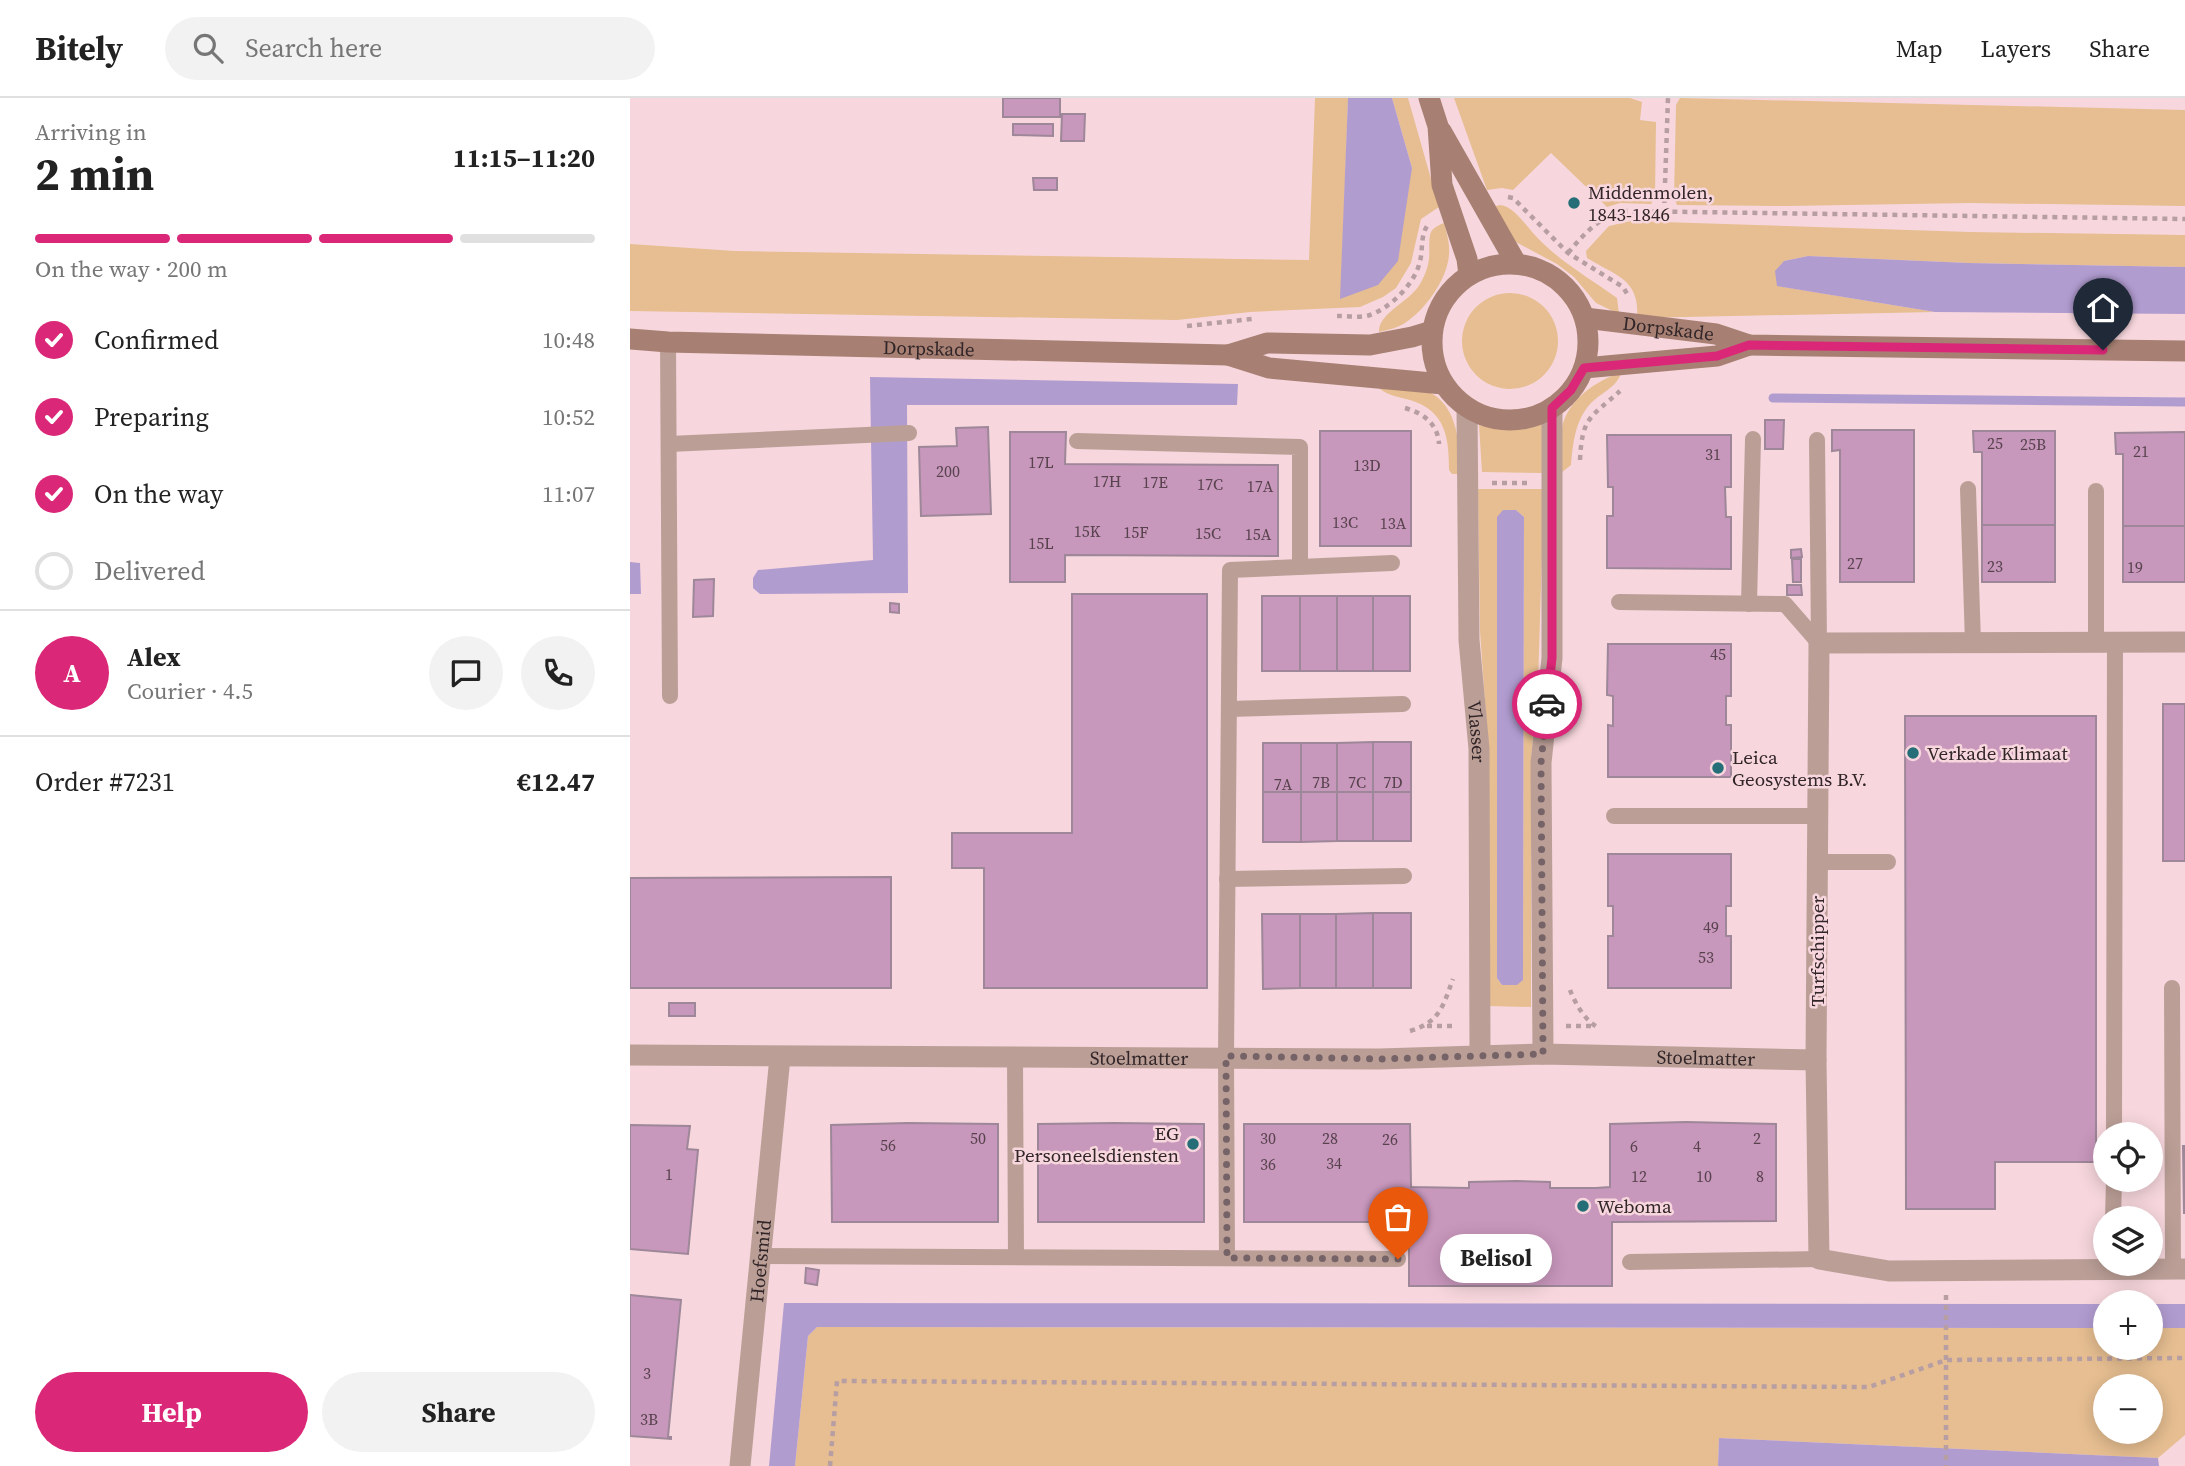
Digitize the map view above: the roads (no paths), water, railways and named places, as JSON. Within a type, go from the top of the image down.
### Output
[{"type":"main road","points":[[1429,98],[1438,126],[1516,264]]},
{"type":"main road","points":[[1438,126],[1442,185],[1469,275]]},
{"type":"main road","points":[[1516,264],[1534,267],[1566,286],[1585,318],[1588,352],[1584,368],[1571,390],[1552,408],[1525,419],[1495,419],[1467,408],[1443,384],[1432,349],[1432,331],[1439,309],[1451,290],[1469,275],[1491,266],[1516,264]]},
{"type":"main road","name":"Dorpskade","points":[[1585,318],[1716,334],[1749,345],[2185,351]]},
{"type":"main road","name":"Dorpskade","points":[[1227,355],[1267,343],[1370,345],[1432,331]]},
{"type":"main road","name":"Dorpskade","points":[[630,339],[1227,355],[1269,368],[1443,384]]},
{"type":"main road","name":"Dorpskade","points":[[1584,368],[1717,356],[1749,345]]},
{"type":"street","name":"Vlasser","points":[[1467,408],[1469,640],[1479,749],[1480,1055]]},
{"type":"street","points":[[1543,1054],[1541,763],[1552,658],[1552,408]]},
{"type":"street","points":[[1819,643],[2185,642]]},
{"type":"street","name":"Turfschipper","points":[[1819,643],[1816,1060],[1819,1259]]},
{"type":"street","name":"Stoelmatter","points":[[630,1055],[1226,1056],[1379,1059],[1543,1054],[1816,1060]]},
{"type":"street","name":"Hoefsmid","points":[[740,1466],[780,1057]]},
{"type":"street","points":[[1819,1259],[1889,1270],[2093,1267]]},
{"type":"lane","points":[[668,342],[670,696]]},
{"type":"lane","points":[[669,444],[909,433]]},
{"type":"lane","points":[[1749,604],[1753,439]]},
{"type":"lane","points":[[1817,440],[1819,643]]},
{"type":"lane","points":[[1077,441],[1300,447],[1300,567]]},
{"type":"lane","points":[[1968,489],[1973,643]]},
{"type":"lane","points":[[2096,491],[2105,642],[2114,1122]]},
{"type":"lane","points":[[1227,1258],[1230,570],[1392,563]]},
{"type":"lane","points":[[1619,602],[1785,604],[1819,643]]},
{"type":"lane","points":[[1229,709],[1404,704]]},
{"type":"lane","points":[[1614,816],[1819,816]]},
{"type":"lane","points":[[1818,862],[1888,862]]},
{"type":"lane","points":[[1227,879],[1404,876]]},
{"type":"lane","points":[[2172,988],[2179,1269]]},
{"type":"lane","points":[[1015,1057],[1016,1257]]},
{"type":"lane","points":[[761,1256],[1398,1259]]},
{"type":"lane","points":[[1630,1262],[1819,1259]]},
{"type":"waterway","points":[[1773,398],[2185,402]]},
{"type":"place","name":"Middenmolen, 1843-1846","points":[[1574,203]]},
{"type":"place","name":"Verkade Klimaat","points":[[1913,753]]},
{"type":"place","name":"Leica Geosystems B.V.","points":[[1718,768]]},
{"type":"place","name":"EG Personeelsdiensten","points":[[1193,1144]]},
{"type":"place","name":"Weboma","points":[[1583,1206]]},
{"type":"place","name":"Belisol","points":[[1398,1259]]}]
